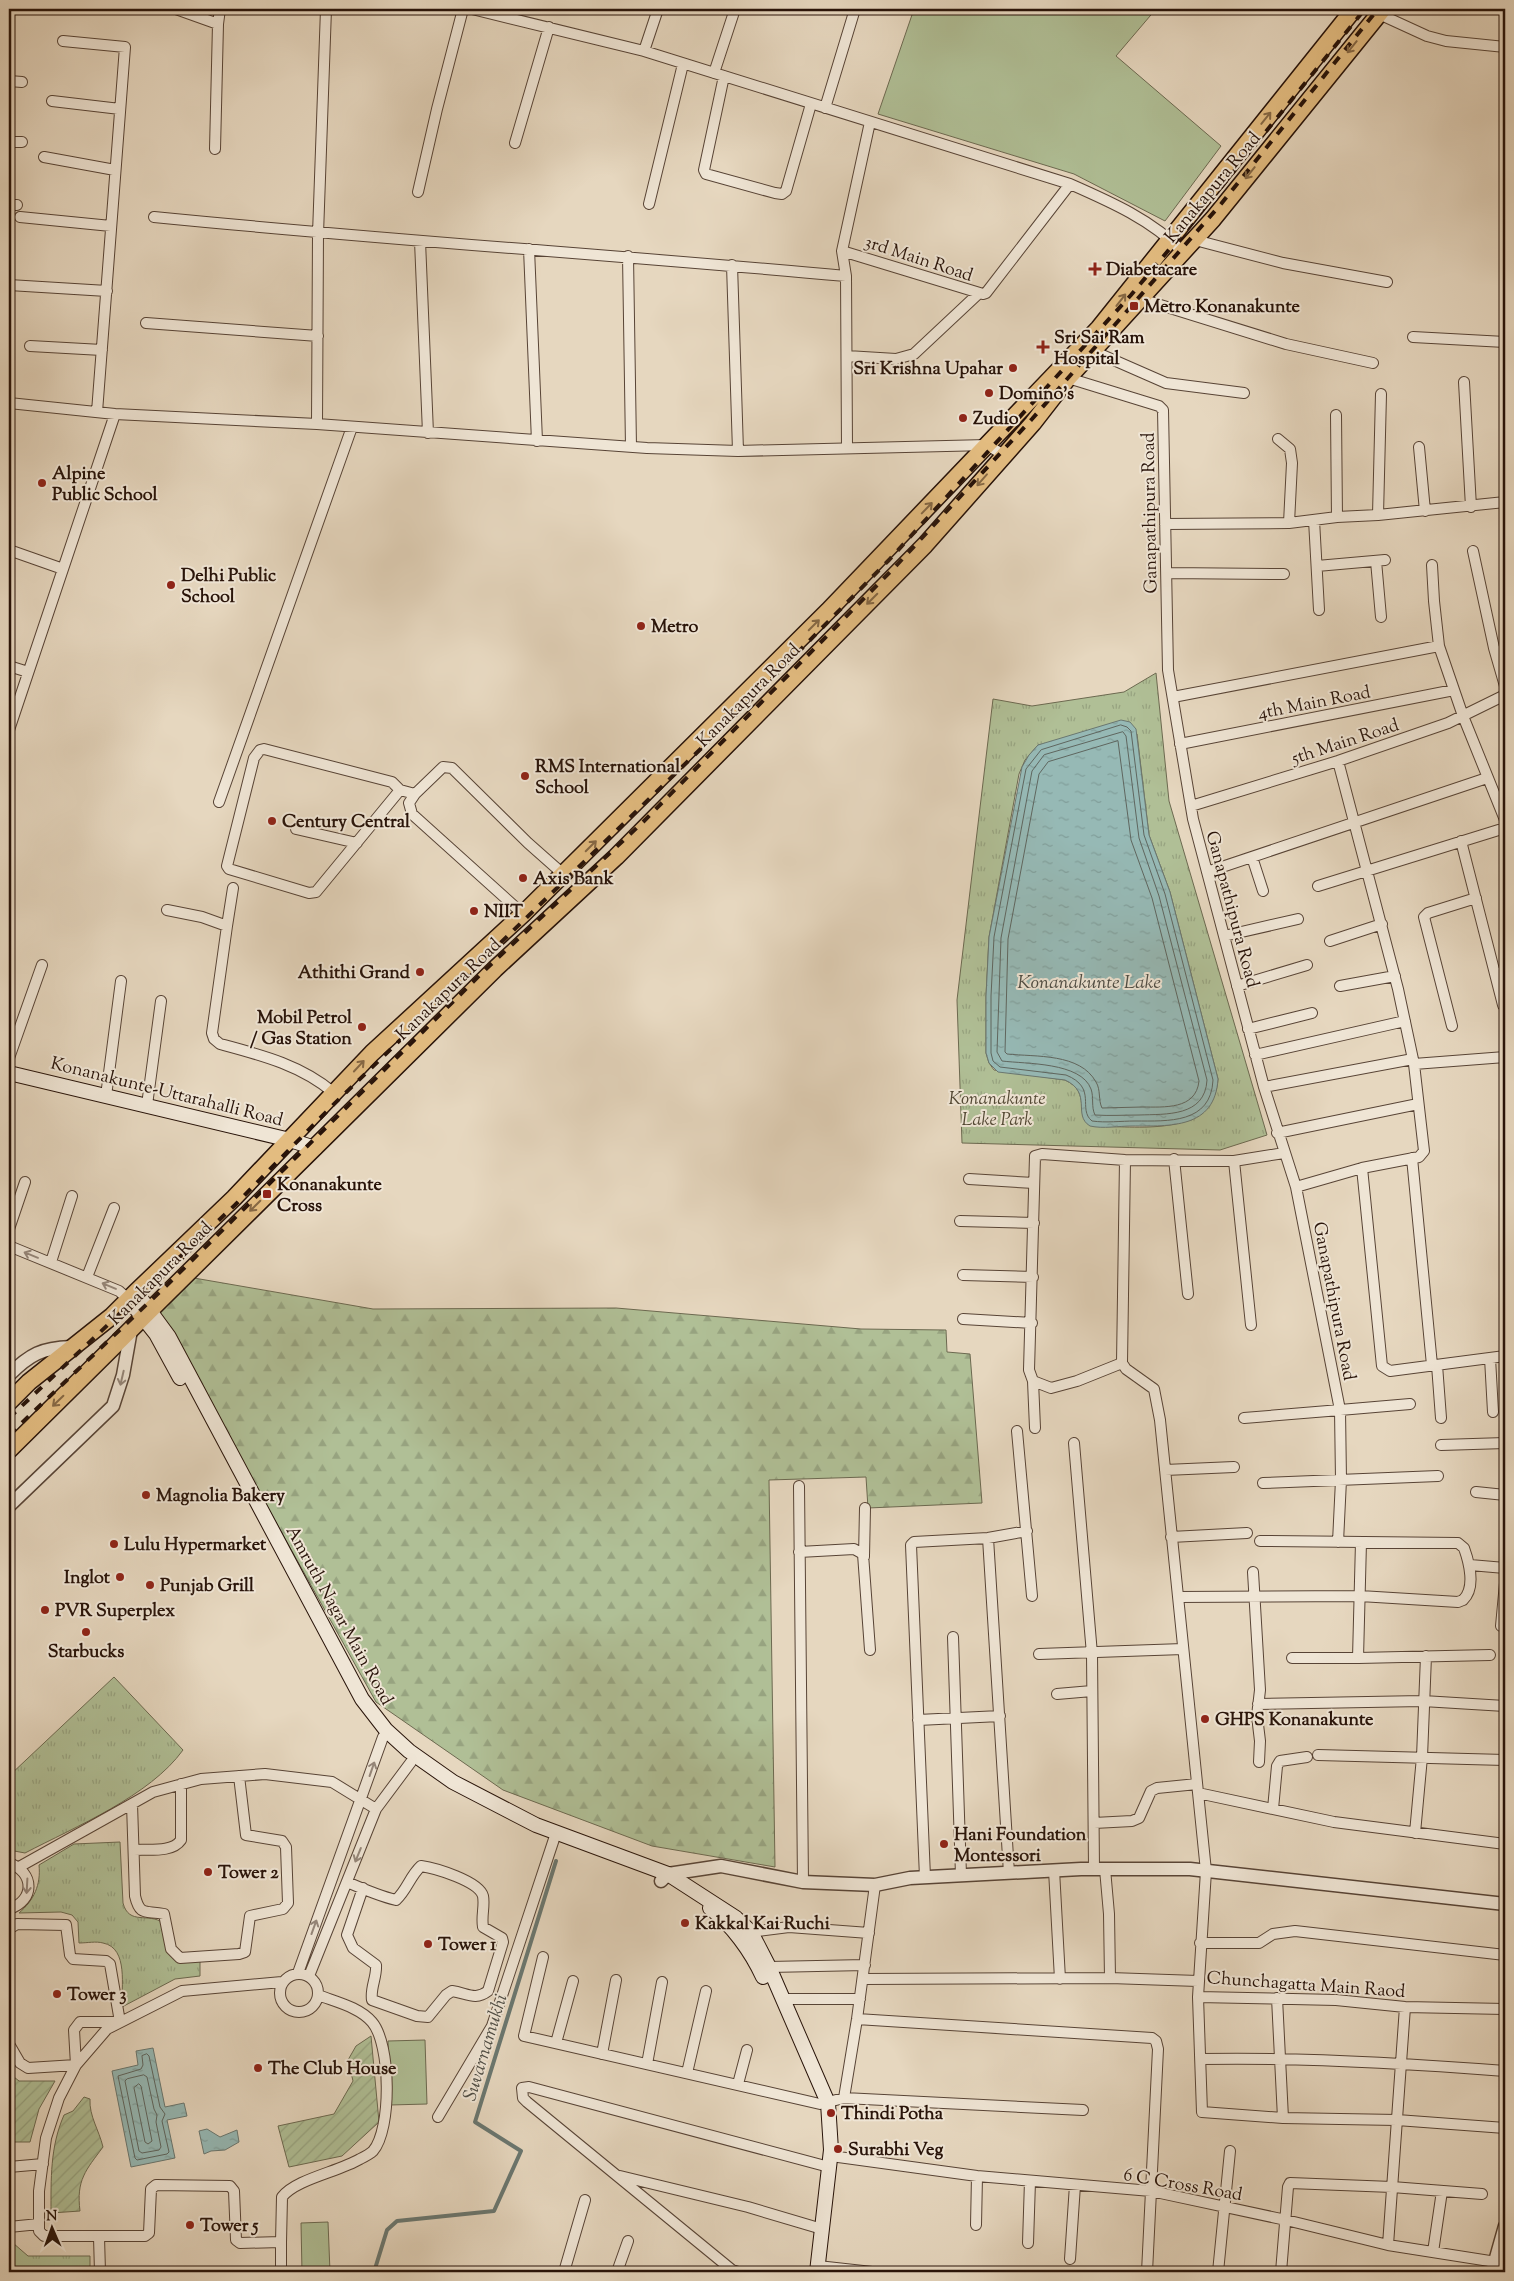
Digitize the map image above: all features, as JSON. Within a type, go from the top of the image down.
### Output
[{"type":"highway","name":"Kanakapura Road","points":[[9,1402],[71,1346],[132,1296],[234,1198],[372,1053],[523,914],[828,611],[1099,328],[1354,9]]},
{"type":"highway","name":"Kanakapura Road","points":[[9,1450],[495,969],[616,857],[676,794],[925,546],[1068,378],[1189,246],[1381,12]]},
{"type":"main road","name":"Konanakunte-Uttarahalli Road","points":[[9,1073],[290,1140],[315,1148]]},
{"type":"main road","name":"Amruth Nagar Main Road","points":[[132,1296],[169,1337],[362,1699],[386,1730],[409,1751],[453,1782],[507,1812],[664,1878],[736,1918],[751,1932],[783,1999],[825,2107],[831,2137],[818,2269]]},
{"type":"main road","name":"Amruth Nagar Main Road","points":[[147,1313],[357,1702],[383,1737],[412,1762],[445,1785],[554,1839],[632,1872],[664,1878],[712,1909],[748,1949],[825,2107]]},
{"type":"street","points":[[176,9],[218,24]]},
{"type":"street","points":[[215,149],[220,9]]},
{"type":"street","points":[[317,424],[318,234],[326,9]]},
{"type":"street","points":[[418,192],[463,9]]},
{"type":"street","points":[[472,9],[644,51],[1070,184],[1121,206],[1170,238],[1189,246],[1387,282]]},
{"type":"street","points":[[644,51],[658,9]]},
{"type":"street","points":[[714,73],[735,9]]},
{"type":"street","points":[[825,108],[855,9]]},
{"type":"street","points":[[1381,12],[1427,36],[1446,41],[1505,47]]},
{"type":"street","points":[[515,143],[549,27]]},
{"type":"street","points":[[63,41],[124,47],[97,412]]},
{"type":"street","points":[[649,204],[683,64]]},
{"type":"street","points":[[724,76],[704,170],[706,174],[782,194],[786,191],[811,104]]},
{"type":"street","points":[[9,81],[22,82]]},
{"type":"street","points":[[52,100],[120,109]]},
{"type":"street","points":[[842,251],[870,122]]},
{"type":"street","points":[[9,142],[22,142]]},
{"type":"street","points":[[44,157],[115,170]]},
{"type":"street","name":"3rd Main Road","points":[[847,447],[846,276],[842,251],[978,294],[986,293],[1070,184]]},
{"type":"street","points":[[20,217],[111,226]]},
{"type":"street","points":[[154,217],[318,234],[628,256],[846,276]]},
{"type":"street","points":[[420,241],[428,433]]},
{"type":"street","points":[[529,249],[537,441]]},
{"type":"street","points":[[628,256],[631,447]]},
{"type":"street","points":[[732,266],[738,451]]},
{"type":"street","points":[[9,285],[107,291]]},
{"type":"street","points":[[847,356],[896,359],[914,354],[978,294]]},
{"type":"street","points":[[1141,298],[1286,344],[1373,363]]},
{"type":"street","points":[[146,322],[318,336]]},
{"type":"street","points":[[1413,337],[1505,342]]},
{"type":"street","points":[[30,346],[102,350]]},
{"type":"street","points":[[1093,351],[1166,383],[1244,393]]},
{"type":"street","name":"Ganapathipura Road","points":[[1068,378],[1163,409],[1168,670],[1191,806],[1255,1056],[1277,1133],[1296,1187],[1340,1410],[1341,1480],[1338,1542]]},
{"type":"street","points":[[1464,382],[1471,507]]},
{"type":"street","points":[[1378,515],[1381,394]]},
{"type":"street","points":[[9,403],[115,414],[317,424],[631,447],[738,451],[987,445],[1004,455]]},
{"type":"street","points":[[9,730],[115,414]]},
{"type":"street","points":[[1336,415],[1337,517]]},
{"type":"street","points":[[219,802],[352,427]]},
{"type":"street","points":[[1278,439],[1290,448],[1292,463],[1289,523]]},
{"type":"street","points":[[1418,447],[1425,511]]},
{"type":"street","points":[[1165,524],[1289,523],[1337,517],[1471,507],[1505,502]]},
{"type":"street","points":[[1314,520],[1319,610]]},
{"type":"street","points":[[9,550],[63,569]]},
{"type":"street","points":[[1473,551],[1494,648],[1505,686]]},
{"type":"street","points":[[1317,566],[1381,560],[1381,617]]},
{"type":"street","points":[[1432,565],[1439,646],[1463,716],[1505,820]]},
{"type":"street","points":[[1167,573],[1284,574]]},
{"type":"street","points":[[1173,697],[1439,646]]},
{"type":"street","points":[[9,666],[28,672]]},
{"type":"street","name":"4th Main Road","points":[[1180,744],[1454,690]]},
{"type":"street","name":"5th Main Road","points":[[1191,806],[1338,762],[1463,716],[1505,695]]},
{"type":"street","points":[[400,790],[316,892],[313,893],[229,870],[226,862],[256,753],[264,749],[392,782],[400,790],[415,794]]},
{"type":"street","points":[[1296,1187],[1362,1168],[1418,1157],[1424,1151],[1413,1061],[1405,1021],[1368,869],[1338,762]]},
{"type":"street","points":[[523,914],[412,814],[409,803],[415,794],[443,767],[452,768],[528,843],[563,874]]},
{"type":"street","points":[[1207,872],[1487,778]]},
{"type":"street","points":[[1318,886],[1505,828]]},
{"type":"street","points":[[296,830],[356,843]]},
{"type":"street","points":[[1461,841],[1476,898],[1500,973],[1503,1005],[1505,1005]]},
{"type":"street","points":[[1252,857],[1263,891]]},
{"type":"street","points":[[233,888],[212,1033],[214,1039],[220,1044],[280,1060],[318,1080],[334,1093]]},
{"type":"street","points":[[1452,1026],[1424,917],[1428,913],[1476,898]]},
{"type":"street","points":[[167,910],[202,917],[227,926]]},
{"type":"street","points":[[1224,936],[1298,919]]},
{"type":"street","points":[[1330,941],[1382,924]]},
{"type":"street","points":[[9,1058],[42,964]]},
{"type":"street","points":[[1237,986],[1307,965]]},
{"type":"street","points":[[1340,986],[1395,976]]},
{"type":"street","points":[[106,1096],[121,982]]},
{"type":"street","points":[[147,1105],[161,1001]]},
{"type":"street","points":[[1248,1029],[1312,1013]]},
{"type":"street","points":[[1255,1056],[1405,1021]]},
{"type":"street","points":[[1264,1087],[1413,1061],[1505,1057]]},
{"type":"street","points":[[1277,1133],[1418,1104]]},
{"type":"street","points":[[1035,1428],[1033,1381],[1029,1370],[1032,1323],[1034,1160],[1037,1155],[1125,1160],[1234,1161],[1284,1153]]},
{"type":"street","points":[[1412,1158],[1441,1418]]},
{"type":"street","points":[[1174,1159],[1188,1294]]},
{"type":"street","points":[[1033,1381],[1051,1388],[1077,1382],[1122,1363],[1125,1160]]},
{"type":"street","points":[[1234,1161],[1251,1326]]},
{"type":"street","points":[[1362,1168],[1382,1366],[1390,1371],[1505,1356]]},
{"type":"street","points":[[969,1179],[1034,1183]]},
{"type":"street","points":[[9,1229],[25,1182]]},
{"type":"street","points":[[51,1262],[72,1196]]},
{"type":"street","points":[[87,1277],[114,1208]]},
{"type":"street","points":[[960,1221],[1034,1223]]},
{"type":"street","points":[[9,1246],[132,1296]]},
{"type":"street","points":[[963,1275],[1033,1277]]},
{"type":"street","points":[[963,1319],[1032,1323]]},
{"type":"street","points":[[9,1506],[113,1406],[123,1375],[131,1330]]},
{"type":"street","points":[[9,1375],[22,1362],[37,1352],[71,1346]]},
{"type":"street","points":[[1490,1358],[1493,1412]]},
{"type":"street","name":"Chunchagatta Main Raod","points":[[1122,1363],[1126,1369],[1154,1389],[1157,1398],[1206,1871],[1198,1997],[1336,2000],[1406,2007],[1505,2009]]},
{"type":"street","points":[[1244,1418],[1410,1404]]},
{"type":"street","points":[[1017,1431],[1032,1596]]},
{"type":"street","points":[[1074,1443],[1092,1654],[1094,1823],[1099,1869],[1109,1914],[1110,1978]]},
{"type":"street","points":[[1441,1445],[1505,1443]]},
{"type":"street","points":[[1165,1470],[1234,1467]]},
{"type":"street","points":[[1263,1483],[1438,1476]]},
{"type":"street","points":[[799,1486],[803,1882]]},
{"type":"street","points":[[1476,1492],[1505,1495]]},
{"type":"street","points":[[865,1508],[864,1558],[870,1650]]},
{"type":"street","points":[[925,1877],[911,1545],[914,1542],[988,1538],[1027,1531]]},
{"type":"street","points":[[1171,1537],[1247,1532]]},
{"type":"street","points":[[988,1538],[1009,1872]]},
{"type":"street","points":[[1178,1597],[1360,1596],[1464,1600],[1469,1592],[1470,1564],[1464,1548],[1458,1544],[1260,1541]]},
{"type":"street","points":[[1358,1658],[1360,1542]]},
{"type":"street","points":[[799,1552],[854,1549],[861,1551],[864,1558]]},
{"type":"street","points":[[1470,1564],[1505,1568]]},
{"type":"street","points":[[1253,1572],[1256,1597],[1260,1690],[1258,1704],[1258,1762]]},
{"type":"street","points":[[1501,1626],[1505,1583]]},
{"type":"street","points":[[952,1636],[961,1875]]},
{"type":"street","points":[[1039,1654],[1092,1654],[1183,1649]]},
{"type":"street","points":[[1292,1658],[1490,1655]]},
{"type":"street","points":[[1415,1833],[1422,1757],[1426,1656]]},
{"type":"street","points":[[1057,1694],[1092,1690]]},
{"type":"street","points":[[1258,1704],[1423,1701],[1505,1706]]},
{"type":"street","points":[[918,1720],[1000,1716]]},
{"type":"street","points":[[298,1973],[383,1737]]},
{"type":"street","points":[[1318,1756],[1505,1760]]},
{"type":"street","points":[[1273,1809],[1277,1766],[1280,1761],[1307,1757]]},
{"type":"street","points":[[309,1976],[376,1809],[412,1762]]},
{"type":"street","points":[[19,1867],[153,1792],[201,1779],[266,1774],[332,1782],[360,1801],[376,1809]]},
{"type":"street","points":[[132,1804],[135,1896],[138,1908],[143,1912],[164,1914],[171,1949],[180,1958],[245,1952],[250,1916],[286,1906],[286,1847],[282,1841],[246,1835],[239,1776]]},
{"type":"street","points":[[134,1850],[172,1848],[181,1840],[181,1784]]},
{"type":"street","points":[[1094,1823],[1132,1821],[1142,1814],[1151,1791],[1157,1788],[1197,1789],[1273,1809],[1334,1822],[1505,1844]]},
{"type":"street","points":[[438,2116],[492,2026],[554,1839]]},
{"type":"street","points":[[9,1863],[19,1867],[27,1878],[28,1891],[22,1903],[9,1909]]},
{"type":"street","points":[[347,1882],[396,1900],[404,1893],[413,1873],[421,1866],[433,1867],[477,1886],[483,1894],[481,1918],[483,1927],[502,1938],[503,1942],[488,1991],[482,1996],[472,1997],[452,1991],[446,1994],[428,2017],[379,2004],[372,2000],[371,1994],[376,1978],[376,1965],[353,1948],[347,1935],[363,1888]]},
{"type":"street","points":[[664,1878],[721,1866],[803,1882],[876,1885],[910,1878],[1054,1870],[1206,1871],[1505,1904]]},
{"type":"street","points":[[1054,1870],[1060,1979]]},
{"type":"street","points":[[844,2098],[876,1885]]},
{"type":"street","points":[[9,1929],[17,1924],[66,1925],[68,1928],[70,1955],[73,1959],[106,1961],[110,1964],[120,2022]]},
{"type":"street","points":[[751,1932],[789,1927],[869,1933]]},
{"type":"street","points":[[1200,1944],[1259,1943],[1273,1934],[1295,1931],[1505,1955]]},
{"type":"street","points":[[543,1957],[524,2036],[738,2084],[825,2107],[844,2098],[1083,2110]]},
{"type":"street","points":[[769,1968],[865,1965]]},
{"type":"street","points":[[298,1973],[309,1976],[316,1984],[318,1995],[310,2008],[305,2011],[294,2011],[282,2002],[279,1991],[282,1982],[289,1976],[298,1973]]},
{"type":"street","points":[[863,1978],[1110,1978],[1198,1981]]},
{"type":"street","points":[[602,2054],[616,1980]]},
{"type":"street","points":[[556,2043],[573,1981]]},
{"type":"street","points":[[281,2242],[240,2243],[236,2240],[234,2191],[230,2186],[156,2185],[151,2189],[149,2233],[145,2236],[44,2236],[39,2231],[38,2224],[46,2138],[60,2098],[76,2065],[107,2029],[182,1991],[282,1982]]},
{"type":"street","points":[[647,2064],[662,1982]]},
{"type":"street","points":[[687,2073],[706,1991]]},
{"type":"street","points":[[280,2272],[282,2197],[286,2191],[298,2184],[344,2168],[373,2152],[382,2133],[387,2105],[384,2049],[371,2021],[361,2012],[318,1995]]},
{"type":"street","points":[[1198,1997],[1202,2112],[1283,2118],[1397,2120],[1505,2128]]},
{"type":"street","points":[[1277,1998],[1283,2118]]},
{"type":"street","points":[[783,1999],[860,1999]]},
{"type":"street","points":[[371,2021],[379,2004]]},
{"type":"street","points":[[1388,2245],[1406,2007]]},
{"type":"street","points":[[857,2018],[1152,2038],[1156,2041],[1158,2049],[1147,2272]]},
{"type":"street","points":[[76,2065],[74,2030],[76,2025],[80,2022],[120,2022]]},
{"type":"street","points":[[9,2044],[20,2064],[28,2068],[76,2065]]},
{"type":"street","points":[[738,2084],[747,2050]]},
{"type":"street","points":[[1200,2059],[1280,2058],[1402,2063],[1505,2072]]},
{"type":"street","name":"6 C Cross Road","points":[[616,2175],[527,2102],[523,2098],[522,2088],[529,2086],[830,2161],[1151,2191],[1494,2267]]},
{"type":"street","points":[[1218,2272],[1230,2151]]},
{"type":"street","points":[[9,2166],[43,2164]]},
{"type":"street","points":[[616,2175],[748,2207],[822,2229]]},
{"type":"street","points":[[616,2175],[732,2270],[738,2272]]},
{"type":"street","points":[[976,2225],[977,2176]]},
{"type":"street","points":[[1028,2243],[1030,2181]]},
{"type":"street","points":[[1281,2272],[1288,2187],[1290,2183],[1392,2187],[1482,2194]]},
{"type":"street","points":[[1070,2260],[1075,2185]]},
{"type":"street","points":[[1433,2252],[1442,2191]]},
{"type":"street","points":[[564,2272],[585,2200]]},
{"type":"street","points":[[9,2227],[38,2224]]},
{"type":"street","points":[[1494,2267],[1505,2226]]},
{"type":"street","points":[[100,2237],[100,2272]]},
{"type":"street","points":[[618,2272],[628,2241]]},
{"type":"street","points":[[818,2269],[872,2272]]},
{"type":"green space","points":[[914,9],[1156,9],[1116,56],[1221,146],[1165,221],[1074,174],[878,114]]},
{"type":"green space","name":"Konanakunte Lake Park","points":[[1156,673],[1169,801],[1267,1135],[1220,1150],[962,1143],[957,1000],[993,699],[1032,706],[1124,692]],"holes":[[[1137,734],[1149,835],[1170,892],[1218,1079],[1213,1098],[1203,1112],[1188,1120],[1170,1125],[1150,1127],[1093,1126],[1084,1116],[1081,1097],[1073,1085],[1065,1080],[994,1070],[989,1063],[986,1053],[989,937],[1019,774],[1025,760],[1038,745]]]},
{"type":"green space","points":[[194,1278],[373,1309],[616,1308],[861,1329],[946,1330],[947,1352],[970,1354],[982,1503],[868,1508],[866,1477],[769,1480],[775,1867],[652,1846],[503,1790],[376,1702],[159,1312]]},
{"type":"green space","points":[[114,1677],[183,1750],[169,1767],[151,1782],[110,1809],[25,1853],[9,1850],[9,1776]]},
{"type":"green space","points":[[120,1842],[123,1903],[126,1910],[135,1917],[152,1918],[163,1923],[168,1950],[200,1961],[200,1976],[175,1979],[122,2007],[122,1970],[117,1952],[111,1946],[100,1942],[79,1943],[78,1922],[72,1915],[61,1912],[19,1913],[29,1903],[38,1886],[39,1865],[74,1844]]},
{"type":"green space","points":[[371,2036],[379,2122],[342,2156],[289,2167],[278,2126],[334,2114],[353,2081],[348,2060],[356,2046]]},
{"type":"green space","points":[[425,2040],[427,2104],[390,2105],[388,2041]]},
{"type":"green space","points":[[9,2073],[19,2081],[55,2081],[39,2109],[30,2142],[9,2142]]},
{"type":"green space","points":[[84,2097],[90,2099],[93,2117],[103,2147],[87,2169],[81,2183],[80,2211],[51,2213],[52,2163],[59,2127],[64,2115],[73,2111]]},
{"type":"green space","points":[[328,2222],[330,2272],[302,2272],[301,2223]]},
{"type":"green space","points":[[9,2243],[13,2243],[28,2256],[90,2256],[90,2272],[9,2272]]},
{"type":"water","name":"Konanakunte Lake","points":[[1121,720],[1130,722],[1136,729],[1149,835],[1170,892],[1218,1079],[1215,1095],[1209,1107],[1199,1116],[1188,1121],[1161,1126],[1090,1126],[1082,1116],[1080,1097],[1073,1085],[1065,1080],[998,1072],[989,1063],[986,1053],[989,937],[1022,767],[1038,745]]},
{"type":"water","points":[[153,2048],[165,2107],[184,2103],[187,2116],[167,2120],[175,2158],[131,2167],[112,2071],[138,2065],[136,2051]]},
{"type":"water","points":[[207,2129],[220,2137],[237,2130],[239,2142],[225,2150],[211,2151],[204,2154],[199,2131]]},
{"type":"waterway","name":"Suvarnamukhi","points":[[374,2272],[387,2230],[397,2221],[494,2211],[521,2151],[475,2122],[556,1861]]},
{"type":"railway","points":[[9,1418],[235,1205],[331,1107],[745,706],[889,560],[1131,295],[1214,196],[1365,9]]},
{"type":"railway","points":[[9,1435],[166,1286],[486,969],[643,822],[894,568],[1032,419],[1221,204],[1378,9]]},
{"type":"place","name":"Diabetacare","points":[[1095,269]]},
{"type":"place","name":"Metro Konanakunte","points":[[1134,306]]},
{"type":"place","name":"Sri Sai Ram Hospital","points":[[1043,347]]},
{"type":"place","name":"Sri Krishna Upahar","points":[[1013,368]]},
{"type":"place","name":"Domino's","points":[[989,393]]},
{"type":"place","name":"Zudio","points":[[963,418]]},
{"type":"place","name":"Alpine Public School","points":[[42,483]]},
{"type":"place","name":"Delhi Public School","points":[[171,585]]},
{"type":"place","name":"Metro","points":[[641,626]]},
{"type":"place","name":"RMS International School","points":[[525,776]]},
{"type":"place","name":"Century Central","points":[[272,821]]},
{"type":"place","name":"Axis Bank","points":[[523,878]]},
{"type":"place","name":"NIIT","points":[[474,911]]},
{"type":"place","name":"Athithi Grand","points":[[420,972]]},
{"type":"place","name":"Mobil Petrol / Gas Station","points":[[362,1027]]},
{"type":"place","name":"Konanakunte Cross","points":[[267,1194]]},
{"type":"place","name":"Magnolia Bakery","points":[[146,1495]]},
{"type":"place","name":"Lulu Hypermarket","points":[[114,1544]]},
{"type":"place","name":"Inglot","points":[[120,1577]]},
{"type":"place","name":"Punjab Grill","points":[[150,1585]]},
{"type":"place","name":"PVR Superplex","points":[[45,1610]]},
{"type":"place","name":"Starbucks","points":[[86,1632]]},
{"type":"place","name":"GHPS Konanakunte","points":[[1205,1719]]},
{"type":"place","name":"Hani Foundation Montessori","points":[[944,1844]]},
{"type":"place","name":"Tower 2","points":[[208,1872]]},
{"type":"place","name":"Kakkal Kai Ruchi","points":[[685,1923]]},
{"type":"place","name":"Tower 1","points":[[428,1944]]},
{"type":"place","name":"Tower 3","points":[[57,1994]]},
{"type":"place","name":"The Club House","points":[[258,2068]]},
{"type":"place","name":"Thindi Potha","points":[[831,2113]]},
{"type":"place","name":"Surabhi Veg","points":[[838,2149]]},
{"type":"place","name":"Tower 5","points":[[190,2225]]}]
